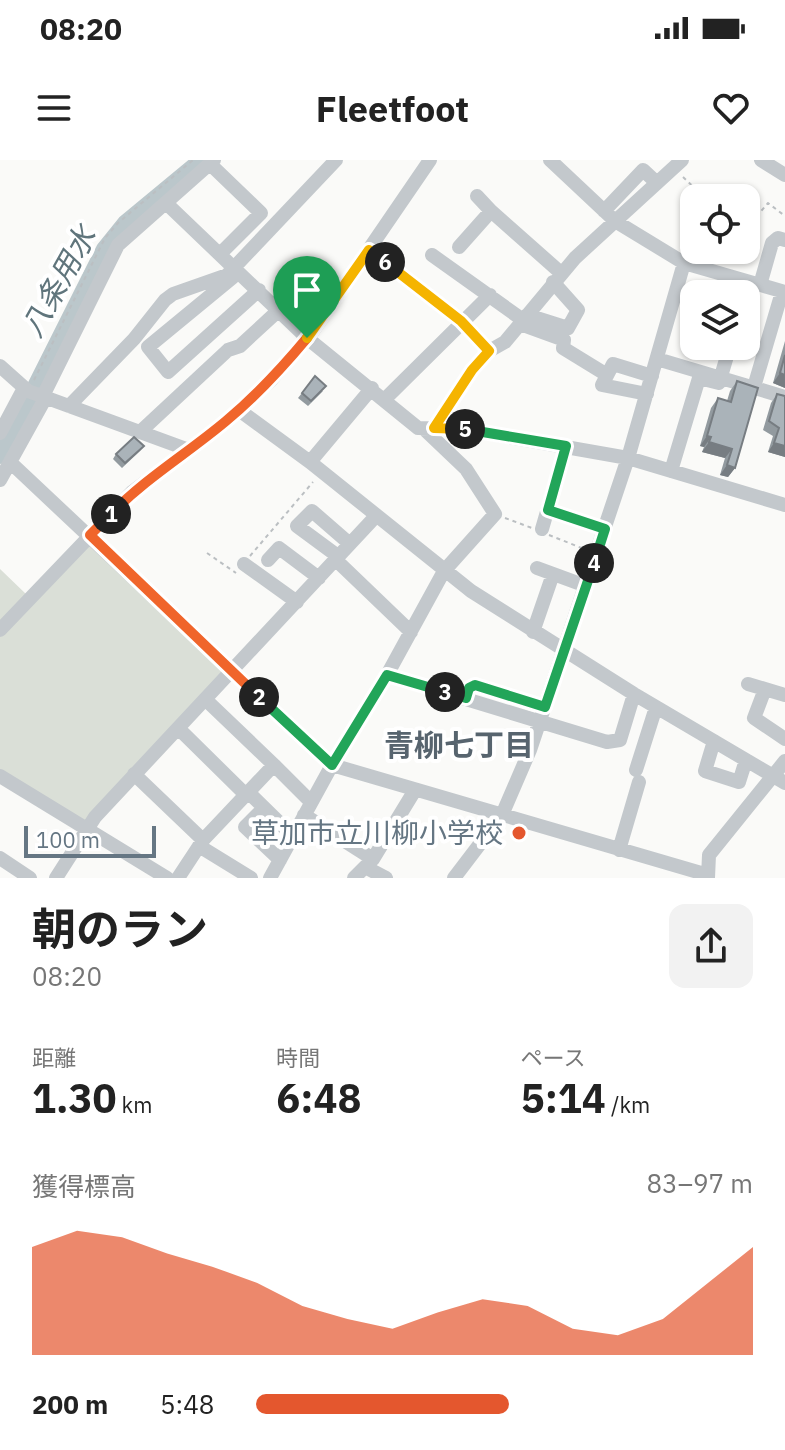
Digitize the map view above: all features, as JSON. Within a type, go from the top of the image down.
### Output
[{"type":"street","points":[[259,290],[168,372],[148,347],[237,269],[336,160]]},
{"type":"street","points":[[0,630],[141,484],[239,410],[272,379],[307,338],[430,160]]},
{"type":"street","points":[[550,160],[610,216],[680,260]]},
{"type":"street","points":[[761,160],[785,175]]},
{"type":"street","points":[[0,480],[10,462],[35,393],[118,245],[212,162],[261,213],[220,254]]},
{"type":"street","points":[[429,429],[472,370],[489,351],[505,342],[610,216],[657,183],[674,163]]},
{"type":"street","points":[[477,196],[557,278],[578,310],[568,328],[523,320]]},
{"type":"street","points":[[167,204],[307,338],[372,388],[412,425],[429,429],[464,429],[628,458],[785,505]]},
{"type":"street","points":[[459,247],[491,211]]},
{"type":"street","points":[[756,280],[772,243],[778,238],[785,240]]},
{"type":"street","points":[[369,250],[462,323],[489,351]]},
{"type":"street","points":[[432,255],[523,320],[564,340],[563,348],[607,375]]},
{"type":"street","points":[[454,878],[502,815],[543,714],[628,458],[684,264]]},
{"type":"street","points":[[687,264],[730,280]]},
{"type":"street","points":[[69,406],[134,339],[165,300],[237,269]]},
{"type":"street","points":[[754,387],[784,292],[760,289]]},
{"type":"street","points":[[385,399],[489,295]]},
{"type":"street","points":[[141,431],[228,350],[240,346],[279,310]]},
{"type":"street","points":[[657,359],[785,397]]},
{"type":"street","points":[[671,471],[699,378],[719,383],[726,360]]},
{"type":"street","points":[[647,394],[602,385],[613,364],[652,376]]},
{"type":"street","points":[[0,366],[35,393],[189,450]]},
{"type":"street","points":[[316,467],[372,388]]},
{"type":"street","points":[[0,433],[35,393]]},
{"type":"street","points":[[239,410],[316,467],[444,571],[533,632],[779,780]]},
{"type":"street","points":[[270,878],[444,571],[495,514],[466,469],[429,429]]},
{"type":"street","points":[[542,529],[566,446]]},
{"type":"street","points":[[10,462],[332,765],[708,877],[709,855],[779,780],[785,761]]},
{"type":"street","points":[[548,510],[605,529]]},
{"type":"street","points":[[350,544],[312,511],[297,526],[337,558],[411,632]]},
{"type":"street","points":[[56,878],[86,830],[134,774],[376,516]]},
{"type":"street","points":[[268,560],[279,548],[319,578]]},
{"type":"street","points":[[244,564],[297,602]]},
{"type":"street","points":[[537,568],[586,586]]},
{"type":"street","points":[[533,632],[553,574]]},
{"type":"street","points":[[387,675],[466,698],[469,688],[475,685],[607,742],[620,740],[634,694]]},
{"type":"street","points":[[748,684],[785,695]]},
{"type":"street","points":[[765,689],[754,718],[785,739]]},
{"type":"street","points":[[205,699],[274,765],[308,808],[364,868],[386,878]]},
{"type":"street","points":[[619,850],[656,707]]},
{"type":"street","points":[[178,728],[293,836]]},
{"type":"street","points":[[714,741],[705,771],[739,782],[746,760]]},
{"type":"street","points":[[178,878],[201,843],[274,765]]},
{"type":"street","points":[[134,774],[201,843],[251,878]]},
{"type":"street","points":[[1,779],[167,878]]},
{"type":"street","points":[[364,868],[415,790]]},
{"type":"street","points":[[264,808],[245,827],[280,860]]},
{"type":"street","points":[[0,858],[30,878]]},
{"type":"path","points":[[674,163],[693,184]]},
{"type":"path","points":[[760,212],[768,203],[785,216]]},
{"type":"path","points":[[207,553],[236,573],[316,467]]},
{"type":"shaded area","points":[[90,542],[227,671],[86,823],[0,771],[0,637]]},
{"type":"shaded area","points":[[0,569],[27,595],[0,624]]},
{"type":"building","points":[[785,355],[785,375],[780,373]]},
{"type":"building","points":[[315,376],[326,386],[311,401],[302,393]]},
{"type":"building","points":[[737,381],[758,388],[735,468],[727,465],[732,449],[709,442],[711,437],[707,436],[718,398],[731,402]]},
{"type":"building","points":[[777,394],[785,396],[785,446],[774,443],[779,428],[769,421]]},
{"type":"building","points":[[134,437],[144,446],[125,463],[116,454]]},
{"type":"waterway","name":"八条用水","points":[[0,456],[104,249],[125,223],[201,160]]},
{"type":"place","name":"草加市立川柳小学校","points":[[519,833]]},
{"type":"district","name":"青柳七丁目","points":[[459,746]]},
{"type":"route","points":[[369,250],[461,321],[489,351],[472,370],[434,428],[464,429],[566,446],[548,510],[605,529],[545,707],[475,685],[469,688],[466,698],[387,675],[332,765],[90,535],[141,484],[239,410],[272,379],[307,338],[369,250]]}]
